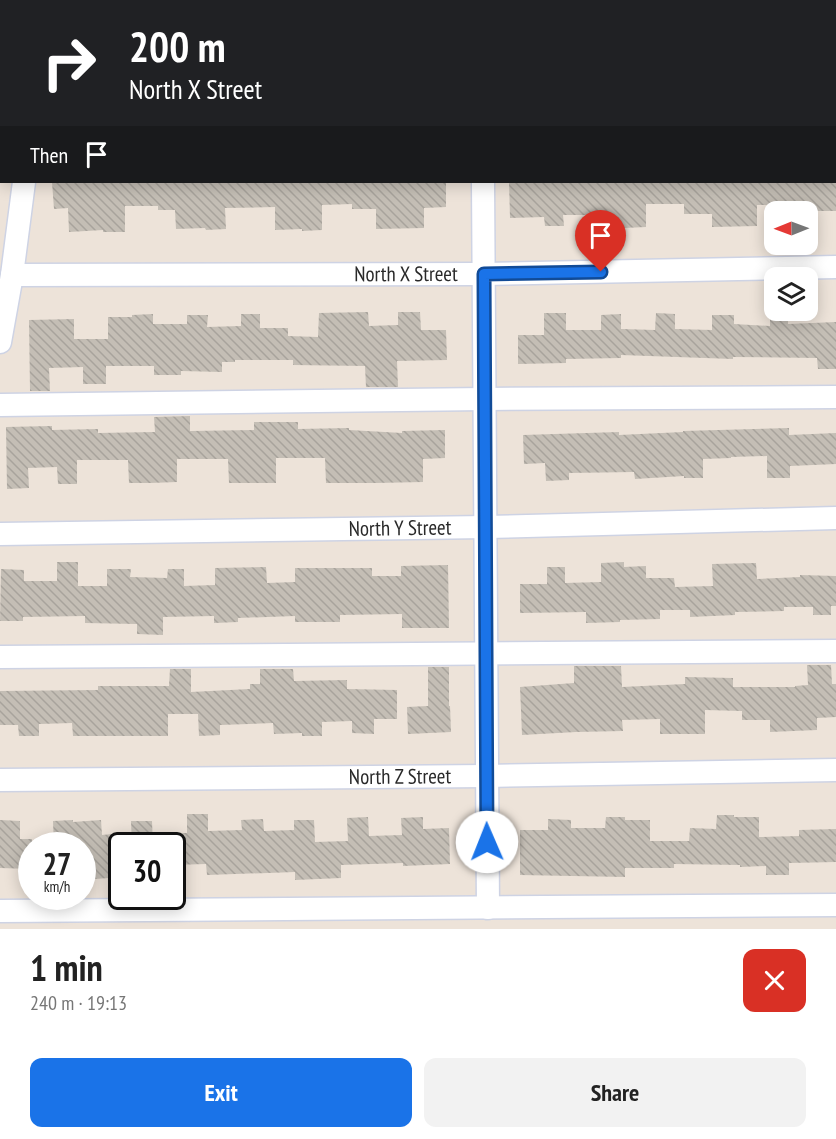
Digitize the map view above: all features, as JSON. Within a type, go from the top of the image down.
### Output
[{"type":"street","points":[[0,342],[12,275],[24,183]]},
{"type":"street","points":[[483,183],[488,908]]},
{"type":"street","name":"North X Street","points":[[12,275],[484,274],[836,267]]},
{"type":"street","points":[[0,405],[836,396]]},
{"type":"street","name":"North Y Street","points":[[0,534],[486,527],[836,518]]},
{"type":"street","points":[[0,657],[836,651]]},
{"type":"street","name":"North Z Street","points":[[0,780],[486,776],[836,770]]},
{"type":"street","points":[[0,911],[836,906]]},
{"type":"building","points":[[52,183],[446,183],[446,207],[424,208],[424,228],[376,229],[376,209],[352,209],[352,204],[322,205],[322,230],[275,230],[275,207],[225,208],[226,229],[176,229],[175,210],[158,210],[158,206],[125,206],[125,232],[103,232],[103,230],[69,232],[68,208],[54,209]]},
{"type":"building","points":[[509,183],[836,183],[836,211],[818,211],[818,201],[764,201],[764,205],[757,205],[757,226],[712,227],[712,214],[684,214],[684,204],[646,204],[646,227],[599,226],[599,215],[563,215],[564,226],[545,226],[544,217],[510,218]]},
{"type":"building","points":[[368,312],[369,326],[398,325],[398,312],[420,312],[421,330],[446,330],[447,360],[397,361],[398,387],[366,387],[365,366],[293,365],[293,360],[235,360],[235,362],[222,362],[222,372],[181,371],[181,375],[154,375],[154,366],[106,366],[106,384],[83,384],[83,367],[49,368],[50,391],[30,391],[29,320],[74,319],[74,339],[108,339],[108,317],[153,314],[153,324],[187,324],[187,315],[208,315],[207,327],[241,326],[241,314],[260,314],[260,328],[288,328],[288,336],[318,337],[319,313]]},
{"type":"building","points":[[544,313],[566,313],[566,330],[601,330],[601,315],[621,314],[621,329],[655,330],[656,313],[675,314],[675,329],[712,330],[712,315],[734,315],[734,324],[770,326],[770,321],[788,321],[788,324],[836,322],[836,369],[818,369],[817,358],[733,357],[733,359],[621,355],[621,358],[566,359],[566,363],[518,364],[518,335],[544,335]]},
{"type":"building","points":[[190,416],[190,431],[254,430],[254,422],[298,422],[298,429],[349,428],[349,430],[402,433],[402,431],[445,430],[445,458],[423,459],[423,482],[376,483],[326,483],[325,458],[276,458],[276,483],[229,483],[228,459],[177,459],[177,482],[150,483],[129,483],[128,460],[77,460],[77,484],[58,484],[57,467],[28,468],[29,488],[7,489],[6,427],[52,426],[52,430],[98,429],[98,433],[155,432],[154,417]]},
{"type":"building","points":[[789,428],[789,435],[836,433],[836,464],[790,466],[790,478],[767,478],[767,456],[731,457],[703,459],[703,478],[684,478],[684,476],[635,479],[634,472],[569,473],[569,480],[546,481],[545,463],[524,464],[523,435],[619,432],[619,435]]},
{"type":"building","points":[[57,562],[78,562],[78,586],[107,586],[107,569],[131,569],[130,577],[167,578],[168,569],[184,569],[184,586],[215,585],[215,568],[266,567],[267,583],[295,582],[295,568],[372,568],[372,576],[401,576],[401,566],[448,565],[449,628],[402,628],[402,614],[340,615],[340,622],[295,622],[295,616],[238,618],[238,622],[214,623],[214,616],[163,617],[163,635],[137,634],[137,624],[85,623],[85,616],[23,617],[23,621],[0,621],[1,569],[24,570],[24,581],[57,581]]},
{"type":"building","points":[[624,562],[624,567],[646,566],[646,578],[674,578],[675,587],[713,586],[712,564],[756,563],[757,579],[800,577],[800,575],[836,576],[836,606],[831,606],[831,615],[813,615],[813,607],[784,607],[784,611],[735,612],[735,615],[690,617],[690,610],[660,610],[660,619],[586,623],[586,612],[520,613],[520,584],[547,584],[547,567],[565,567],[565,583],[601,582],[601,563]]},
{"type":"building","points":[[807,665],[831,665],[832,684],[836,684],[836,717],[817,718],[817,730],[770,732],[770,720],[742,720],[742,711],[705,710],[705,734],[660,734],[660,719],[622,720],[623,731],[522,735],[520,687],[574,683],[574,666],[621,666],[622,687],[685,684],[685,677],[733,678],[733,687],[795,687],[808,685]]},
{"type":"building","points":[[428,667],[449,667],[451,732],[408,734],[407,707],[428,706]]},
{"type":"building","points":[[170,669],[191,669],[191,692],[250,689],[250,684],[260,684],[260,669],[293,669],[294,681],[347,680],[347,689],[397,690],[397,719],[374,719],[374,734],[352,733],[352,721],[322,722],[322,736],[302,736],[302,733],[274,734],[273,723],[220,725],[220,735],[199,736],[198,714],[168,714],[168,736],[73,736],[72,723],[39,724],[39,736],[19,736],[18,725],[0,725],[0,691],[98,690],[98,686],[169,686]]},
{"type":"building","points":[[187,814],[208,814],[208,831],[242,830],[241,820],[263,819],[264,831],[294,830],[294,820],[314,820],[315,842],[348,841],[347,818],[368,817],[369,836],[402,835],[401,818],[423,817],[423,829],[449,828],[450,864],[341,865],[341,878],[295,880],[295,872],[207,875],[206,864],[186,865]]},
{"type":"building","points":[[717,815],[759,817],[759,837],[799,836],[799,830],[836,829],[836,862],[789,863],[789,875],[766,875],[766,866],[674,864],[674,868],[625,868],[625,877],[520,875],[520,830],[548,830],[548,819],[571,820],[571,828],[605,828],[606,817],[650,820],[650,841],[689,841],[690,828],[716,829]]},
{"type":"building","points":[[0,820],[20,821],[18,869],[0,868]]},
{"type":"building","points":[[101,820],[102,835],[108,834],[108,878],[96,879],[96,832],[53,832],[53,821]]},
{"type":"building","points":[[131,821],[152,821],[152,832],[131,832]]},
{"type":"route","points":[[487,842],[484,274],[601,272]]}]
